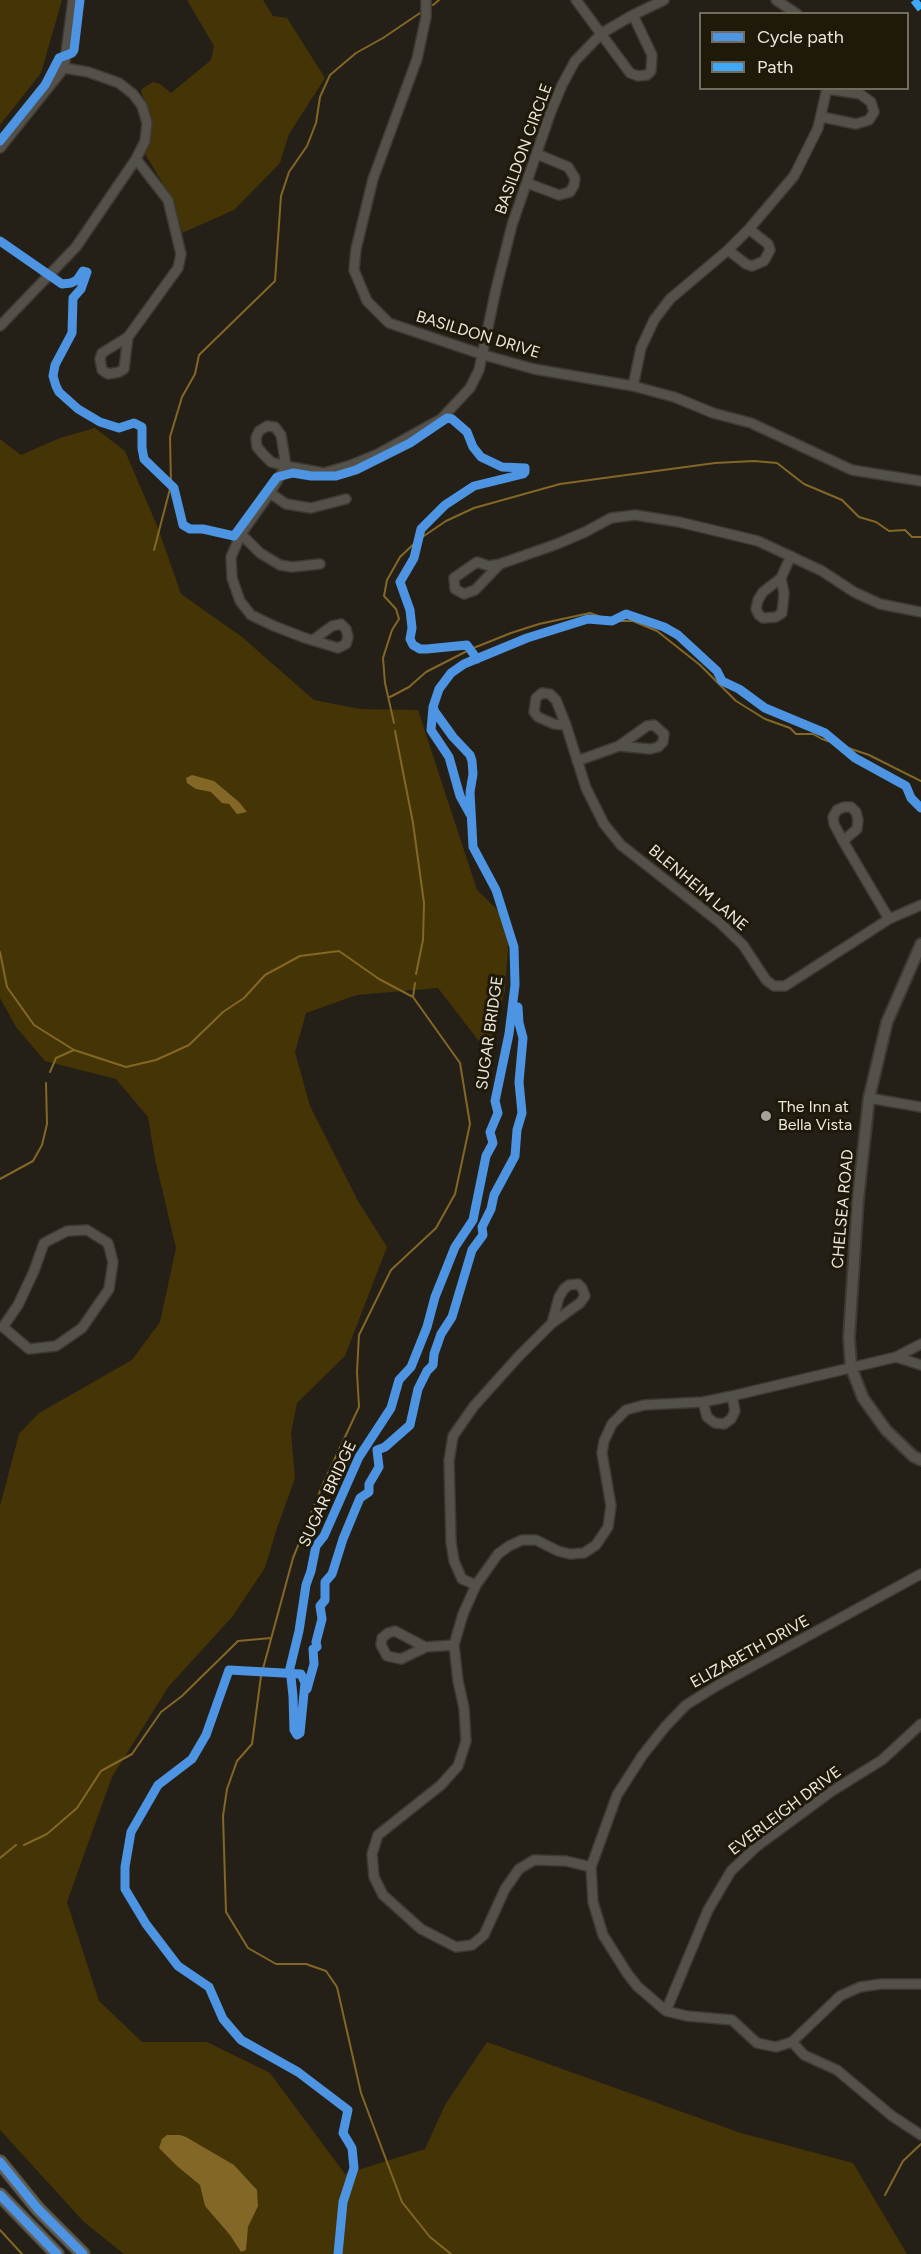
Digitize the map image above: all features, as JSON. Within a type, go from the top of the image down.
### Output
[{"type":"main road","points":[[0,2162],[38,2209],[83,2254]]},
{"type":"main road","points":[[0,2195],[57,2254]]},
{"type":"street","points":[[0,148],[64,68],[73,0]]},
{"type":"street","name":"BASILDON DRIVE","points":[[426,0],[426,17],[417,59],[373,179],[356,249],[354,270],[367,301],[389,323],[534,369],[633,386],[674,398],[713,413],[751,423],[852,470],[921,481]]},
{"type":"street","name":"BASILDON CIRCLE","points":[[270,493],[286,466],[324,473],[351,465],[405,440],[441,419],[470,388],[484,355],[498,278],[512,225],[562,85],[575,61],[602,33],[664,0]]},
{"type":"street","points":[[776,0],[794,12]]},
{"type":"street","points":[[578,1],[630,73],[638,76],[646,75],[651,71],[652,54],[633,15]]},
{"type":"street","points":[[0,326],[76,247],[136,159],[145,141],[147,123],[142,106],[133,94],[119,83],[88,72],[64,68]]},
{"type":"street","points":[[633,386],[642,348],[654,320],[670,299],[750,229],[794,176],[813,141],[822,117],[827,90]]},
{"type":"street","points":[[822,117],[856,124],[869,120],[874,112],[871,102],[860,94],[834,90]]},
{"type":"street","points":[[528,183],[559,195],[570,192],[574,185],[575,178],[568,167],[537,154]]},
{"type":"street","points":[[128,337],[178,268],[181,254],[168,200],[136,159]]},
{"type":"street","points":[[728,250],[752,266],[764,261],[770,250],[768,244],[750,229]]},
{"type":"street","points":[[313,640],[251,615],[240,601],[232,578],[231,557],[241,534],[270,493],[286,504],[310,508],[346,499]]},
{"type":"street","points":[[500,564],[475,591],[464,594],[455,589],[454,578],[477,561],[489,566],[500,564],[557,544],[610,518],[624,515],[679,522],[758,541],[822,571],[854,592],[880,604],[921,612]]},
{"type":"street","points":[[241,534],[260,553],[280,565],[292,567],[320,564]]},
{"type":"street","points":[[781,578],[791,556]]},
{"type":"street","name":"BLENHEIM LANE","points":[[566,725],[586,788],[604,824],[621,845],[743,945],[766,980],[774,986],[785,986],[799,979],[890,919],[921,905]]},
{"type":"street","points":[[577,761],[619,746]]},
{"type":"street","points":[[843,841],[890,919]]},
{"type":"street","name":"CHELSEA ROAD","points":[[921,944],[887,1022],[869,1098],[850,1300],[851,1366],[863,1398],[886,1430],[913,1456],[921,1460]]},
{"type":"street","points":[[869,1098],[921,1107]]},
{"type":"street","points":[[87,1230],[108,1243],[113,1262],[109,1289],[82,1328],[56,1346],[29,1349],[2,1327],[18,1305],[44,1243],[67,1232],[87,1230]]},
{"type":"street","points":[[476,1584],[462,1579],[454,1561],[451,1542],[449,1461],[453,1436],[474,1406],[552,1323]]},
{"type":"street","points":[[591,1867],[566,1861],[534,1860],[519,1869],[505,1889],[484,1935],[472,1945],[456,1947],[421,1929],[383,1895],[374,1877],[372,1854],[378,1835],[441,1785],[458,1766],[466,1741],[464,1708],[454,1645],[463,1614],[476,1584],[498,1554],[522,1540],[536,1540],[570,1554],[584,1552],[596,1545],[608,1527],[611,1506],[602,1453],[606,1432],[626,1410],[644,1405],[703,1401],[732,1396],[896,1357],[921,1344]]},
{"type":"street","points":[[896,1357],[921,1365]]},
{"type":"street","points":[[703,1401],[707,1417],[715,1423],[724,1424],[732,1419],[735,1411],[732,1396]]},
{"type":"street","name":"ELIZABETH DRIVE","points":[[666,2011],[632,1979],[603,1935],[593,1902],[591,1867],[617,1795],[642,1756],[665,1727],[686,1706],[718,1685],[921,1574]]},
{"type":"street","points":[[426,1647],[454,1645]]},
{"type":"street","name":"EVERLEIGH DRIVE","points":[[666,2011],[708,1910],[731,1871],[756,1847],[832,1791],[882,1760],[921,1724]]},
{"type":"street","points":[[666,2011],[687,2016],[732,2020],[757,2043],[776,2047],[792,2042],[840,1996],[860,1987],[880,1984],[921,1984]]},
{"type":"street","points":[[792,2042],[804,2055],[837,2070],[892,2116],[921,2135]]},
{"type":"shaded area","points":[[0,0],[62,0],[41,73],[0,125]]},
{"type":"shaded area","points":[[187,0],[263,0],[273,16],[287,18],[325,78],[289,134],[280,163],[234,210],[182,233],[173,200],[145,154],[152,126],[141,91],[153,82],[160,84],[171,93],[211,60],[214,46]]},
{"type":"shaded area","points":[[95,428],[125,451],[158,528],[181,594],[242,637],[314,700],[360,709],[418,710],[477,890],[510,922],[505,990],[488,1053],[438,988],[357,995],[306,1013],[295,1052],[310,1106],[358,1201],[387,1247],[345,1356],[297,1403],[291,1433],[295,1478],[265,1568],[232,1617],[169,1686],[112,1777],[67,1902],[99,2001],[142,2042],[207,2042],[270,2073],[345,2174],[425,2149],[445,2105],[487,2042],[741,2133],[853,2163],[907,2254],[124,2254],[84,2222],[0,2130],[0,1506],[19,1434],[39,1413],[132,1360],[160,1322],[176,1248],[155,1159],[148,1117],[116,1079],[45,1061],[16,1027],[0,998],[0,439],[21,455],[60,438]]},
{"type":"shaded area","points":[[192,775],[214,781],[239,802],[247,812],[237,814],[229,804],[222,803],[211,792],[196,789],[187,783],[186,778]]},
{"type":"shaded area","points":[[167,2135],[186,2137],[234,2165],[257,2190],[258,2206],[248,2227],[246,2250],[241,2252],[230,2235],[205,2206],[200,2185],[159,2148],[162,2139]]},
{"type":"waterway","points":[[433,5],[439,0]]},
{"type":"waterway","points":[[154,550],[171,485],[170,437],[182,397],[195,374],[199,355],[275,281],[281,196],[289,172],[307,146],[316,123],[320,97],[330,75],[356,53],[420,13]]},
{"type":"waterway","points":[[394,723],[385,683],[383,658],[392,630],[399,619],[396,609],[384,596],[387,580],[400,557],[418,540],[446,521],[474,508],[560,484],[715,463],[754,461],[777,463],[804,484],[842,500],[859,517],[876,522],[889,531],[905,530],[912,537],[921,537]]},
{"type":"waterway","points":[[390,697],[409,687],[426,672],[471,649],[539,624],[590,613],[612,621],[633,621],[657,631],[700,665],[736,701],[765,719],[790,728],[796,734],[813,734],[869,755],[921,781]]},
{"type":"waterway","points":[[395,731],[413,823],[424,903],[423,940],[416,974]]},
{"type":"waterway","points":[[0,952],[7,987],[34,1025],[74,1050],[126,1067],[156,1060],[189,1045],[223,1012],[244,998],[265,975],[300,956],[339,951],[379,979],[413,997],[460,1063],[470,1124],[455,1194],[436,1228],[391,1270],[359,1335],[357,1372],[359,1407],[323,1484],[293,1558],[261,1676],[252,1744],[237,1761],[227,1789],[223,1816],[226,1912],[248,1948],[276,1964],[306,1964],[326,1971],[337,1987],[361,2093],[402,2202],[430,2237],[451,2254]]},
{"type":"waterway","points":[[413,997],[415,983]]},
{"type":"waterway","points":[[50,1072],[56,1058],[74,1050]]},
{"type":"waterway","points":[[0,1179],[33,1161],[42,1145],[47,1124],[46,1083]]},
{"type":"waterway","points":[[24,1845],[47,1834],[77,1808],[101,1771],[132,1754],[161,1712],[182,1696],[238,1641],[271,1638]]},
{"type":"waterway","points":[[0,1858],[16,1845]]},
{"type":"waterway","points":[[885,2195],[903,2161],[921,2144]]},
{"type":"waterway","points":[[0,2230],[22,2254]]},
{"type":"marked path","points":[[914,0],[921,9]]},
{"type":"cycle path","points":[[0,141],[45,85],[59,58],[74,50],[80,0]]},
{"type":"cycle path","points":[[0,241],[62,284],[71,283],[77,280],[83,271],[87,272],[81,289],[73,298],[72,333],[55,365],[53,376],[56,386],[59,392],[78,409],[100,422],[119,428],[134,423],[142,427],[144,459],[174,488],[183,525],[190,529],[203,529],[234,536],[277,477],[293,473],[336,476],[356,470],[410,443],[447,418],[452,419],[467,432],[473,447],[481,457],[502,467],[525,468],[523,474],[474,486],[445,505],[421,529],[414,558],[400,582],[410,610],[412,628],[410,639],[413,645],[420,649],[467,645],[477,659]]},
{"type":"cycle path","name":"SUGAR BRIDGE","points":[[338,2254],[343,2202],[354,2168],[352,2148],[343,2133],[348,2110],[298,2072],[241,2040],[223,2019],[209,1987],[178,1966],[146,1924],[125,1889],[125,1867],[131,1832],[158,1785],[192,1759],[206,1735],[229,1670],[301,1674],[305,1683],[300,1733],[297,1735],[294,1730],[293,1696],[290,1668],[316,1546],[324,1536],[359,1457],[391,1408],[399,1380],[411,1367],[455,1247],[473,1220],[486,1156],[493,1143],[490,1132],[498,1113],[495,1101],[509,1034],[515,985],[514,947],[496,890],[473,847],[470,792],[473,774],[472,761],[470,755],[453,737],[435,712],[433,707],[439,689],[451,673],[464,664],[527,638],[588,619],[612,621],[626,614],[664,627],[678,635],[717,671],[722,681],[739,689],[765,708],[825,733],[855,758],[906,786],[911,798],[921,808]]},
{"type":"cycle path","points":[[433,707],[431,730],[449,757],[460,796],[470,814]]},
{"type":"cycle path","points":[[307,1689],[314,1664],[313,1649],[317,1647],[316,1642],[322,1619],[320,1606],[325,1600],[325,1582],[332,1574],[360,1498],[369,1492],[369,1484],[379,1467],[377,1450],[385,1447],[410,1425],[418,1389],[427,1371],[433,1365],[441,1334],[452,1317],[472,1250],[483,1235],[482,1227],[491,1209],[494,1195],[515,1156],[517,1130],[522,1113],[519,1082],[523,1038],[518,1007]]},
{"type":"cycle path","points":[[0,2162],[38,2209],[83,2254]]},
{"type":"cycle path","points":[[0,2195],[57,2254]]},
{"type":"place","name":"The Inn at Bella Vista","points":[[766,1116]]}]
